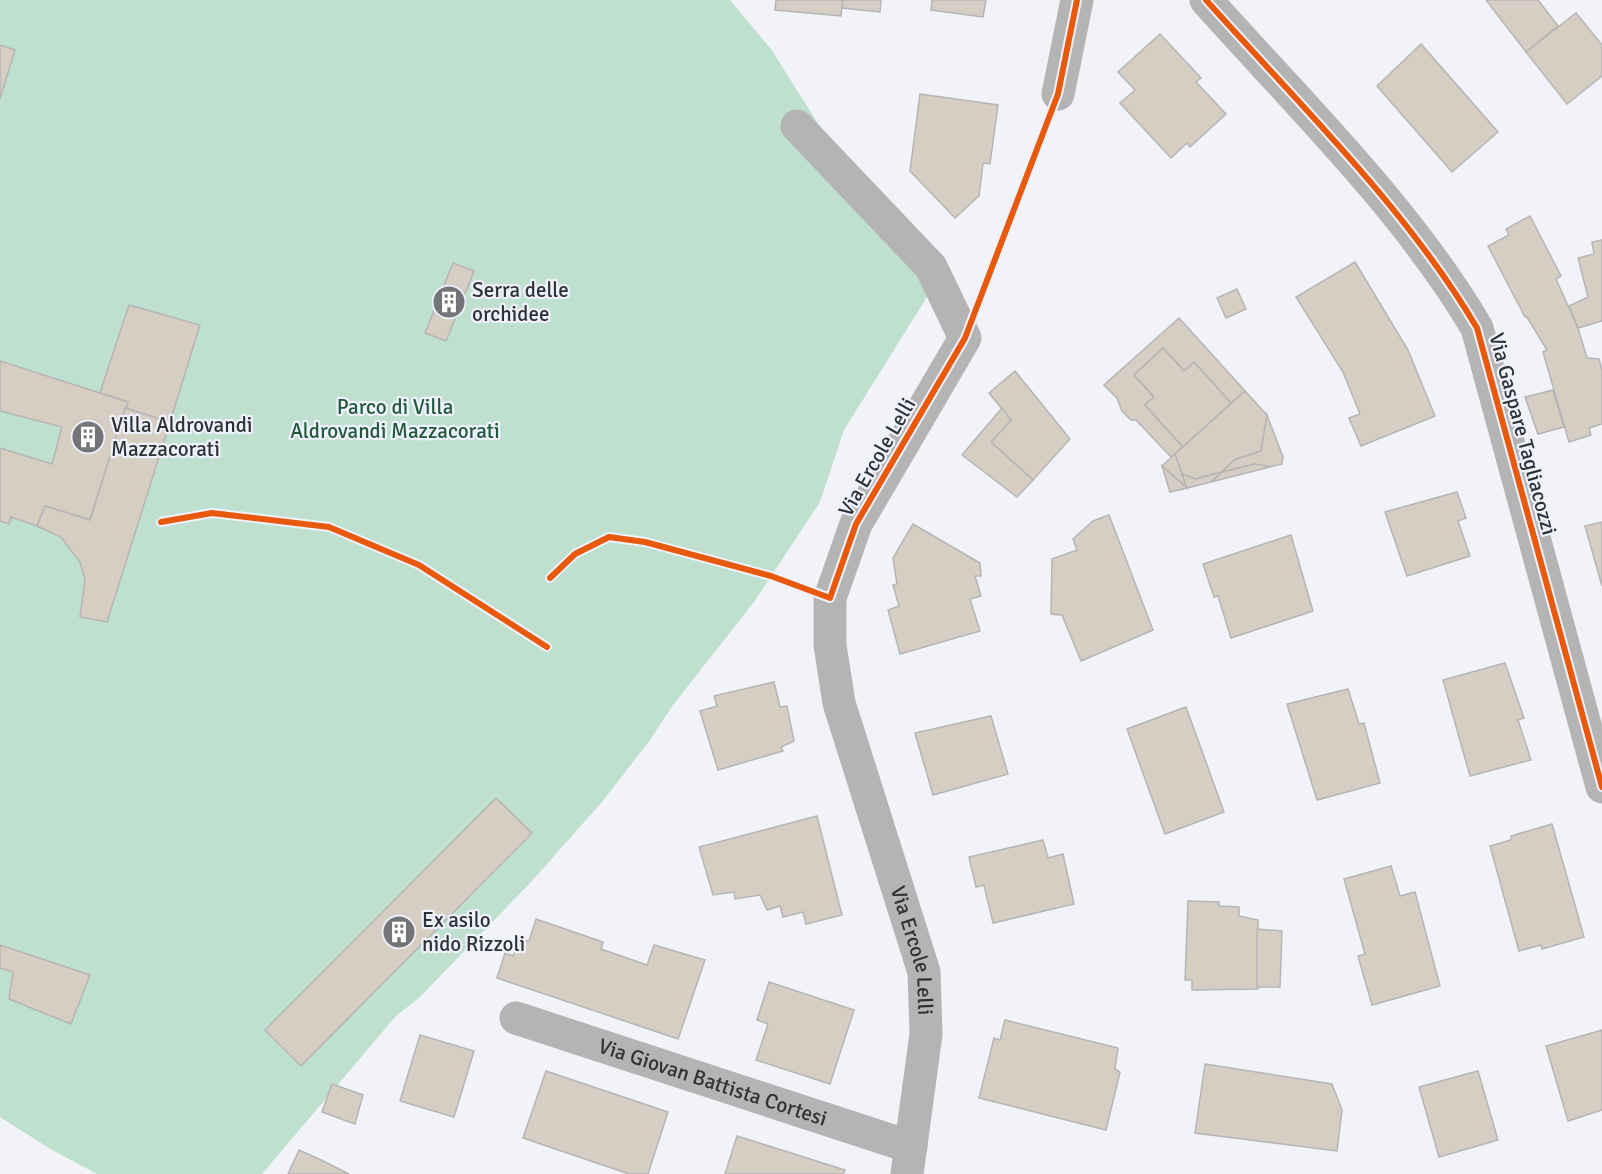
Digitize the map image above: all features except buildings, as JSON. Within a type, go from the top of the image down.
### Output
[{"type":"street","points":[[1058,94],[1077,0]]},
{"type":"street","name":"Via Gaspare Tagliacozzi","points":[[1206,0],[1398,216],[1455,290],[1477,328],[1602,787]]},
{"type":"street","name":"Via Ercole Lelli","points":[[797,126],[931,267],[965,338],[856,524],[830,598],[830,645],[839,703],[924,972],[926,1034],[909,1161]]},
{"type":"street","name":"Via Giovan Battista Cortesi","points":[[516,1018],[909,1161]]},
{"type":"green space","name":"Parco di Villa Aldrovandi Mazzacorati","points":[[0,0],[730,0],[771,49],[836,152],[932,289],[844,430],[820,502],[754,602],[673,705],[650,740],[602,802],[530,883],[420,997],[396,1016],[262,1174],[97,1174],[52,1150],[0,1117]]},
{"type":"cycle path","points":[[550,578],[575,554],[609,537],[645,542],[771,576],[830,598],[856,524],[965,338],[1058,94],[1077,0]]},
{"type":"cycle path","points":[[1206,0],[1385,199],[1449,284],[1477,328],[1602,787]]},
{"type":"cycle path","points":[[161,522],[212,513],[329,527],[419,565],[547,647]]},
{"type":"place","name":"Serra delle orchidee","points":[[449,302]]},
{"type":"place","name":"Villa Aldrovandi Mazzacorati","points":[[88,437]]},
{"type":"place","name":"Ex asilo nido Rizzoli","points":[[399,932]]}]
